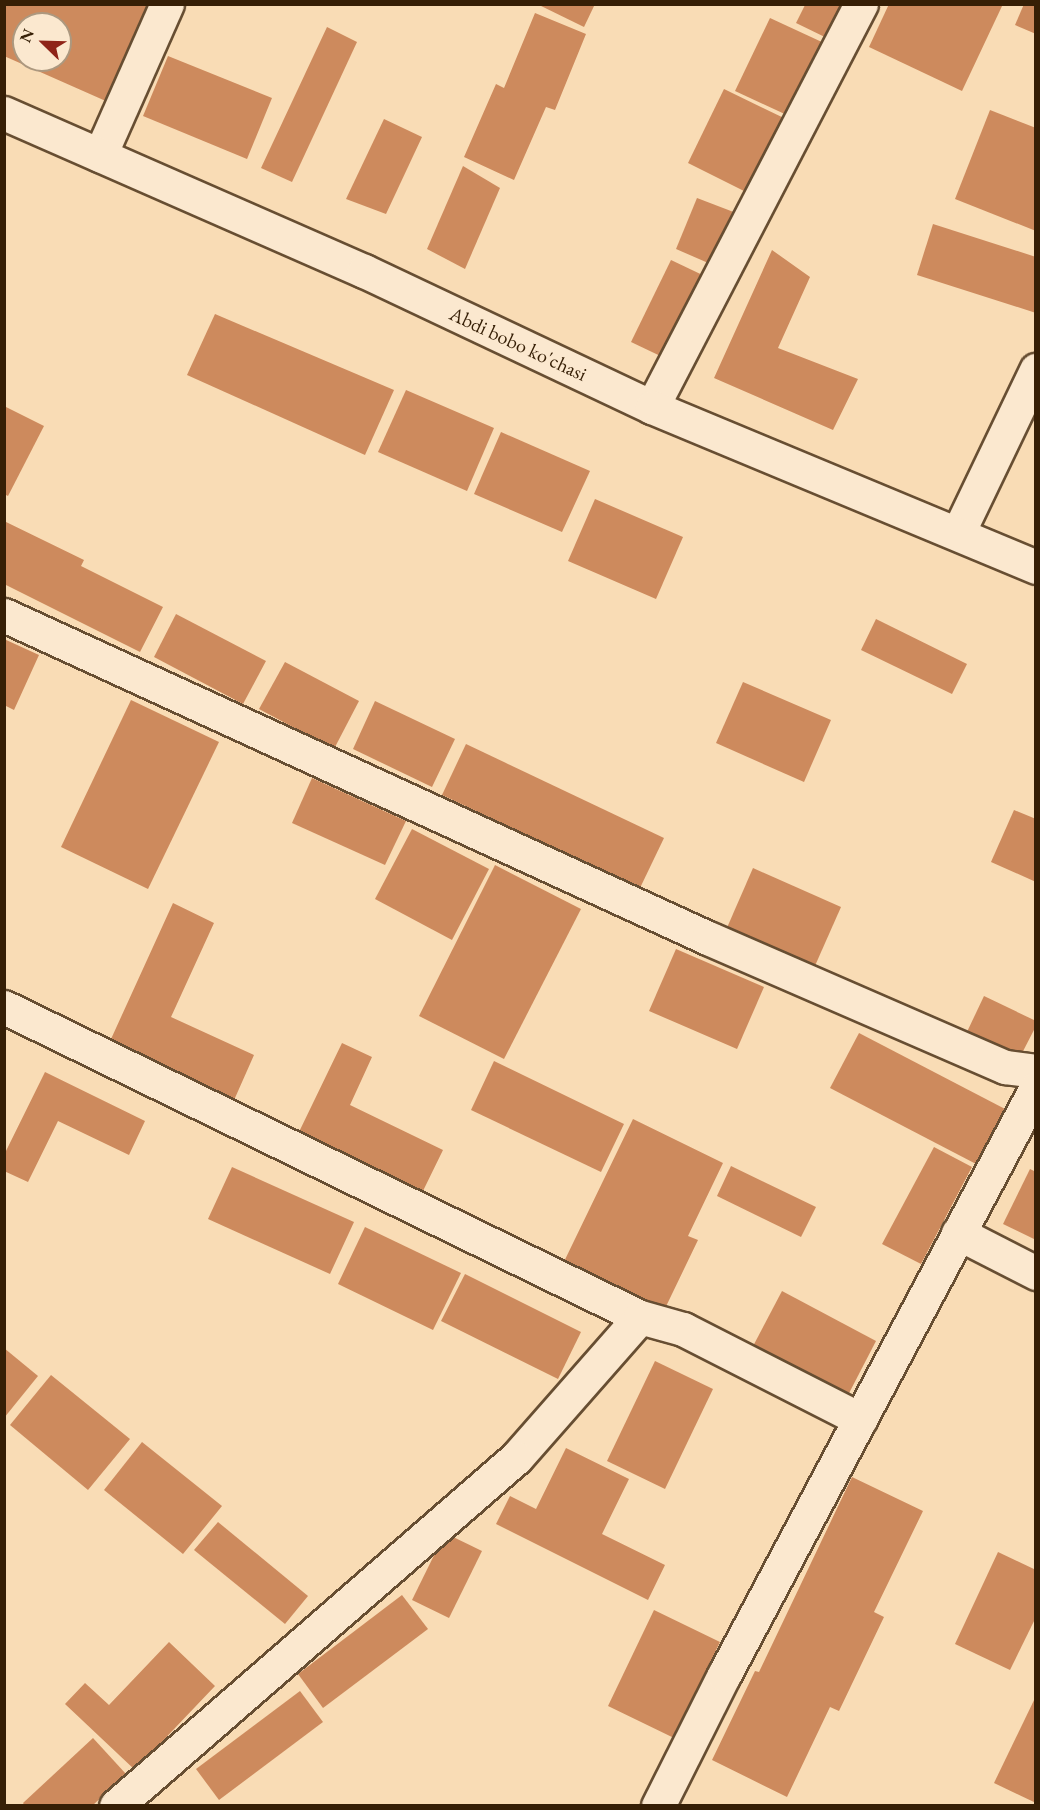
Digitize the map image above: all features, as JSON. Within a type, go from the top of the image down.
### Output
[{"type":"street","points":[[100,155],[168,4]]},
{"type":"street","points":[[652,407],[861,4]]},
{"type":"street","name":"Abdi bobo ko'chasi","points":[[4,113],[364,271],[652,407],[958,532],[1035,567]]},
{"type":"street","points":[[958,532],[1035,370]]},
{"type":"street","points":[[4,615],[708,938],[1005,1067],[1035,1071]]},
{"type":"street","points":[[4,1007],[640,1317],[683,1329],[860,1419]]},
{"type":"street","points":[[658,1806],[724,1675],[1035,1088]]},
{"type":"street","points":[[958,1233],[1035,1274]]},
{"type":"street","points":[[116,1806],[516,1458],[640,1317]]},
{"type":"building","points":[[537,4],[595,4],[584,27]]},
{"type":"building","points":[[889,4],[1003,4],[962,91],[869,47]]},
{"type":"building","points":[[1024,4],[1036,4],[1036,34],[1015,25]]},
{"type":"building","points":[[5,5],[151,5],[108,102],[40,72],[72,72],[72,12],[12,12],[12,60],[4,56]]},
{"type":"building","points":[[805,5],[848,5],[831,40],[796,23]]},
{"type":"building","points":[[535,13],[586,34],[555,110],[546,107],[514,180],[464,157],[496,84],[504,88]]},
{"type":"building","points":[[770,18],[824,43],[789,116],[735,91]]},
{"type":"building","points":[[327,27],[357,42],[292,182],[261,168]]},
{"type":"building","points":[[168,56],[272,98],[247,159],[143,116]]},
{"type":"building","points":[[724,89],[788,120],[752,195],[688,163]]},
{"type":"building","points":[[990,110],[1036,128],[1036,231],[955,199]]},
{"type":"building","points":[[384,119],[422,137],[386,214],[346,199]]},
{"type":"building","points":[[463,166],[500,188],[465,269],[427,249]]},
{"type":"building","points":[[697,198],[744,216],[722,269],[676,249]]},
{"type":"building","points":[[933,224],[1036,257],[1036,313],[917,275]]},
{"type":"building","points":[[772,250],[810,277],[778,348],[858,379],[833,430],[714,378]]},
{"type":"building","points":[[671,260],[713,280],[673,362],[631,342]]},
{"type":"building","points":[[215,314],[394,390],[365,455],[187,375]]},
{"type":"building","points":[[406,390],[494,428],[467,491],[378,452]]},
{"type":"building","points":[[4,406],[44,426],[8,496],[4,494]]},
{"type":"building","points":[[501,432],[590,471],[562,532],[474,494]]},
{"type":"building","points":[[595,499],[683,537],[656,599],[568,561]]},
{"type":"building","points":[[4,521],[84,560],[81,566],[163,607],[140,652],[4,584]]},
{"type":"building","points":[[176,614],[266,661],[243,704],[154,657]]},
{"type":"building","points":[[876,619],[967,664],[952,694],[861,650]]},
{"type":"building","points":[[4,639],[39,655],[14,710],[4,705]]},
{"type":"building","points":[[285,662],[359,701],[334,749],[259,709]]},
{"type":"building","points":[[743,682],[831,720],[804,782],[716,743]]},
{"type":"building","points":[[131,700],[219,742],[148,889],[61,847]]},
{"type":"building","points":[[375,701],[455,739],[432,787],[353,749]]},
{"type":"building","points":[[466,744],[664,838],[640,888],[442,795]]},
{"type":"building","points":[[312,778],[406,821],[385,865],[292,823]]},
{"type":"building","points":[[1014,810],[1036,819],[1036,882],[991,862]]},
{"type":"building","points":[[412,829],[489,869],[452,940],[375,899]]},
{"type":"building","points":[[495,865],[581,909],[504,1059],[419,1016]]},
{"type":"building","points":[[753,868],[841,907],[814,968],[726,930]]},
{"type":"building","points":[[173,903],[214,923],[171,1017],[254,1055],[231,1107],[106,1050]]},
{"type":"building","points":[[676,949],[764,987],[737,1049],[649,1011]]},
{"type":"building","points":[[984,996],[1036,1021],[1036,1026],[1019,1059],[966,1034]]},
{"type":"building","points":[[859,1033],[1007,1110],[978,1165],[830,1088]]},
{"type":"building","points":[[342,1043],[372,1057],[350,1105],[443,1150],[422,1193],[298,1134]]},
{"type":"building","points":[[494,1061],[624,1124],[601,1172],[471,1110]]},
{"type":"building","points":[[45,1072],[145,1121],[129,1155],[58,1121],[28,1182],[4,1171],[4,1155]]},
{"type":"building","points":[[633,1119],[723,1163],[688,1236],[698,1240],[659,1321],[559,1272]]},
{"type":"building","points":[[934,1147],[972,1167],[921,1264],[882,1244]]},
{"type":"building","points":[[731,1166],[816,1207],[801,1237],[717,1196]]},
{"type":"building","points":[[232,1167],[354,1222],[330,1274],[208,1219]]},
{"type":"building","points":[[1030,1169],[1036,1172],[1036,1240],[1003,1224]]},
{"type":"building","points":[[365,1227],[461,1273],[433,1330],[338,1284]]},
{"type":"building","points":[[465,1274],[581,1332],[558,1379],[441,1321]]},
{"type":"building","points":[[782,1291],[876,1341],[846,1399],[751,1350]]},
{"type":"building","points":[[4,1348],[38,1376],[4,1418]]},
{"type":"building","points":[[655,1361],[713,1389],[665,1489],[607,1461]]},
{"type":"building","points":[[51,1375],[130,1439],[88,1490],[10,1425]]},
{"type":"building","points":[[142,1442],[222,1506],[183,1554],[104,1490]]},
{"type":"building","points":[[566,1448],[629,1479],[602,1534],[665,1565],[648,1600],[496,1524],[510,1496],[536,1509]]},
{"type":"building","points":[[852,1477],[923,1511],[874,1612],[884,1617],[839,1711],[830,1707],[787,1797],[712,1760],[755,1671],[759,1672]]},
{"type":"building","points":[[218,1522],[308,1596],[285,1624],[194,1550]]},
{"type":"building","points":[[445,1533],[482,1551],[449,1618],[412,1600]]},
{"type":"building","points":[[998,1552],[1036,1570],[1036,1617],[1010,1670],[955,1644]]},
{"type":"building","points":[[402,1595],[428,1629],[323,1708],[298,1674]]},
{"type":"building","points":[[654,1610],[720,1642],[674,1738],[608,1706]]},
{"type":"building","points":[[169,1642],[215,1686],[135,1770],[65,1704],[85,1683],[109,1705]]},
{"type":"building","points":[[300,1691],[323,1722],[219,1800],[196,1769]]},
{"type":"building","points":[[1036,1696],[1036,1803],[994,1783]]},
{"type":"building","points":[[93,1738],[126,1774],[92,1806],[25,1806],[23,1803]]}]
